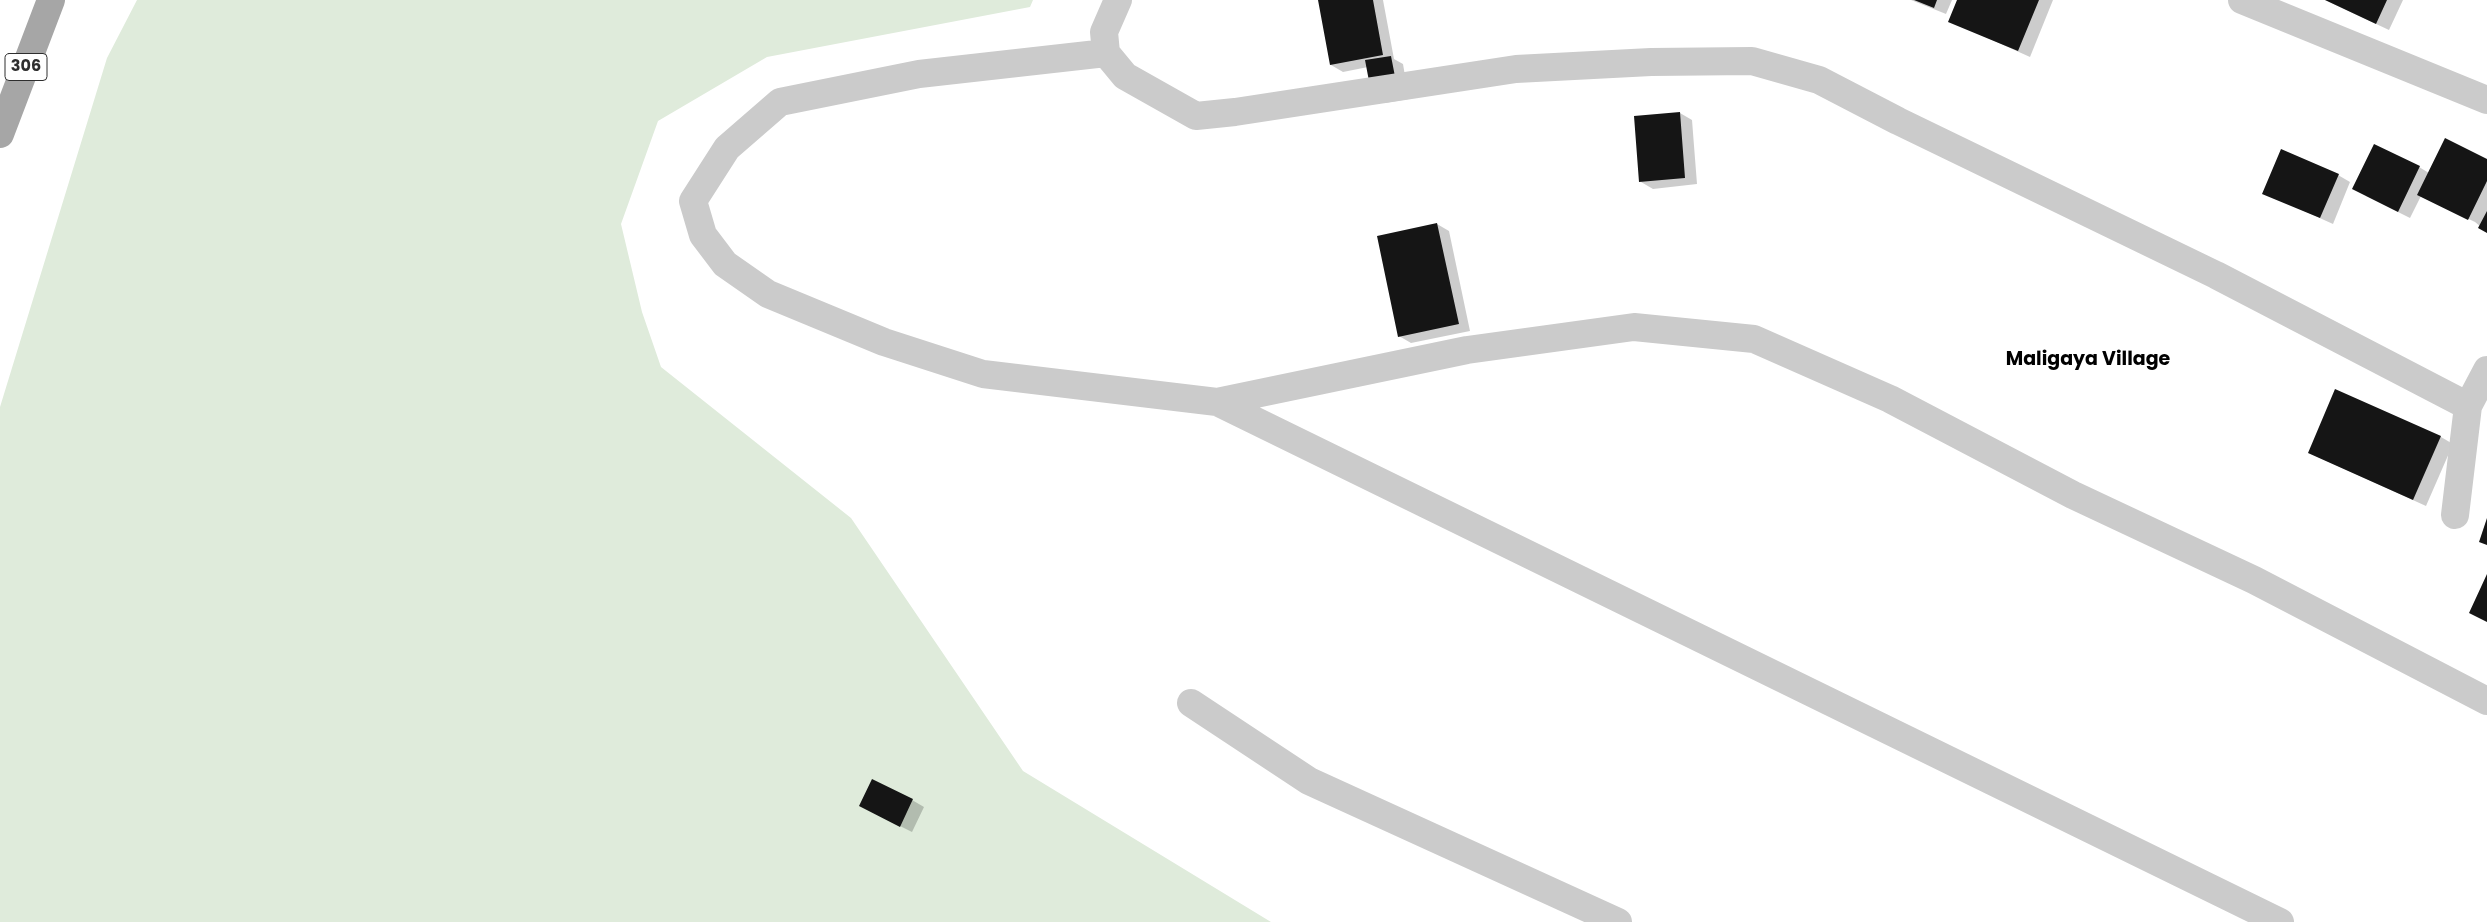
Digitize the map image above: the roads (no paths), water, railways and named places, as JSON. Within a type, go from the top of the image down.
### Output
[{"type":"main road","name":"306","points":[[0,134],[51,0]]},
{"type":"street","points":[[1118,0],[1104,32],[1106,54],[1125,76],[1196,116],[1235,112],[1516,70],[1651,62],[1752,61],[1819,80],[1898,121],[2216,275],[2468,406]]},
{"type":"street","points":[[2242,0],[2487,100]]},
{"type":"street","points":[[1106,54],[920,74],[780,102],[727,148],[692,201],[703,235],[725,264],[768,294],[884,342],[983,374],[1217,402],[1467,350],[1634,327],[1754,339],[1890,399],[2073,495],[2254,580],[2487,701]]},
{"type":"street","points":[[2455,515],[2468,406],[2487,370]]},
{"type":"street","points":[[1217,402],[2280,922]]},
{"type":"street","points":[[1191,703],[1308,781],[1618,922]]},
{"type":"district","name":"Maligaya Village","points":[[2088,360]]}]
